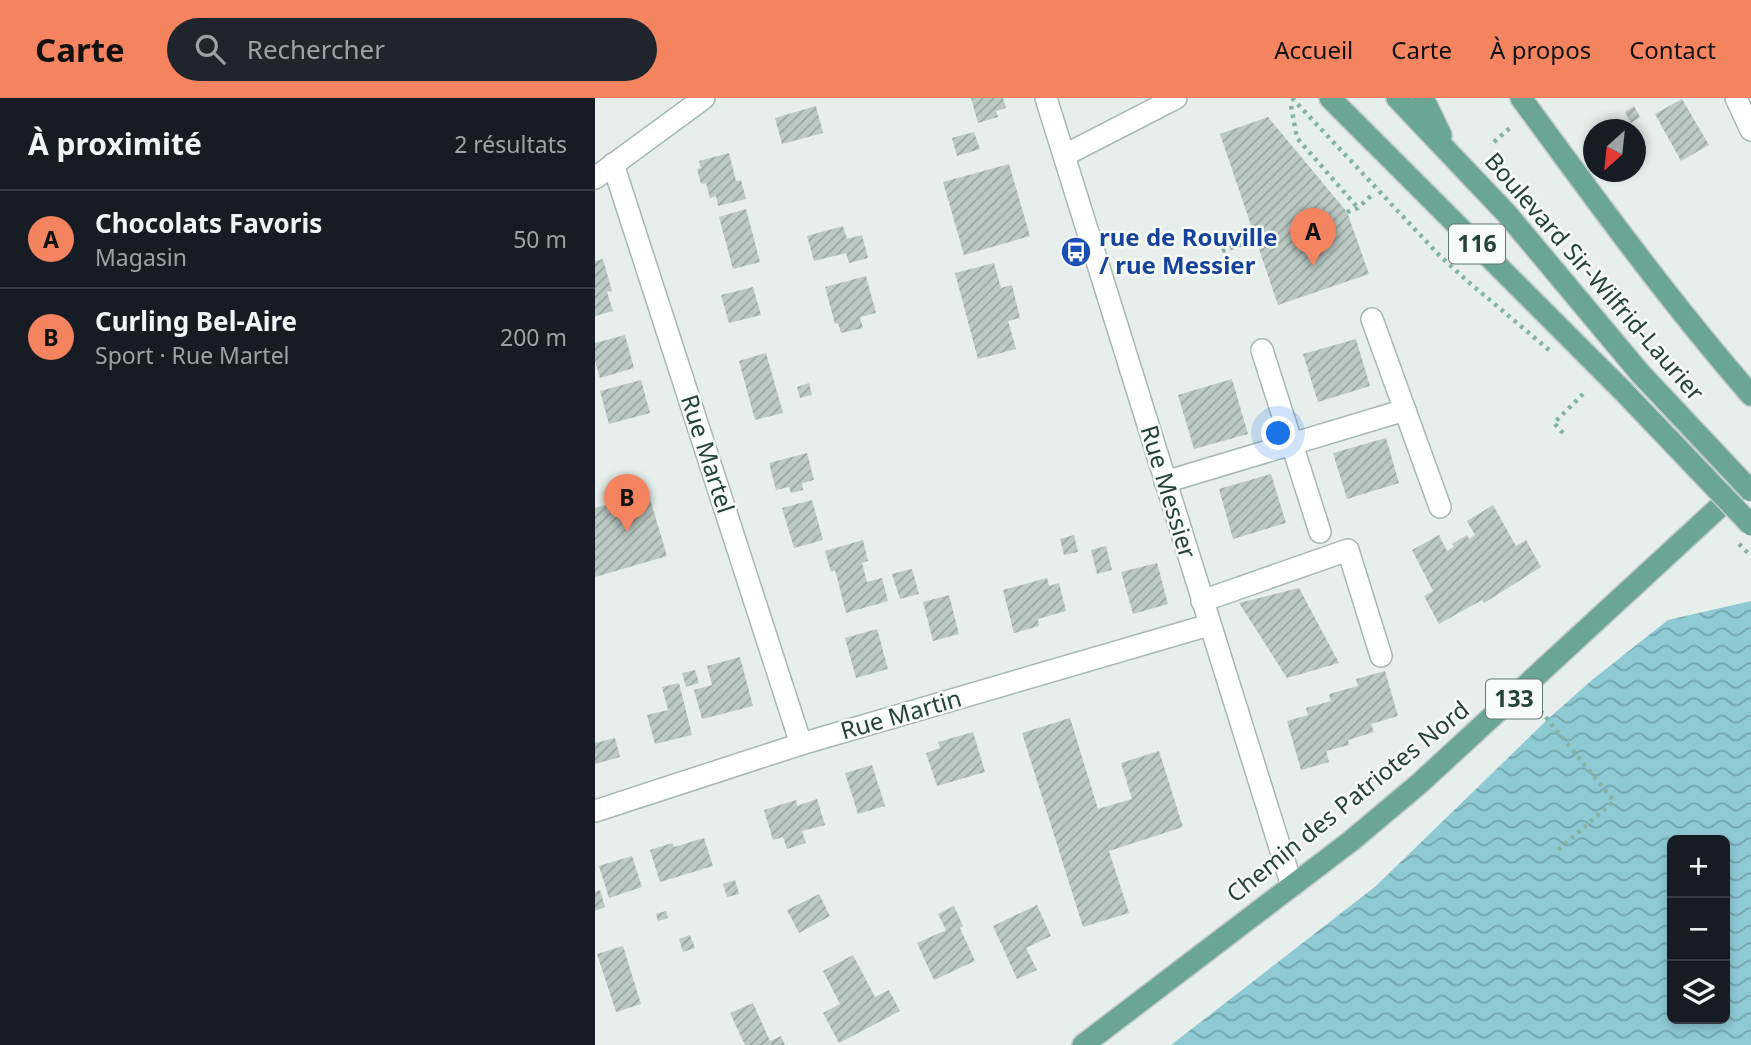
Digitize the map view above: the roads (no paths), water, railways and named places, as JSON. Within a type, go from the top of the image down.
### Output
[{"type":"main road","name":"Boulevard Sir-Wilfrid-Laurier","points":[[1330,98],[1623,391],[1751,525]]},
{"type":"main road","name":"Boulevard Sir-Wilfrid-Laurier","points":[[1397,98],[1507,215],[1640,373],[1751,491]]},
{"type":"main road","points":[[1423,98],[1452,156]]},
{"type":"main road","points":[[1521,98],[1655,278],[1751,395]]},
{"type":"main road","name":"Chemin des Patriotes Nord","points":[[1083,1045],[1351,841],[1420,783],[1523,691],[1751,478]]},
{"type":"street","points":[[595,178],[704,98]]},
{"type":"street","name":"Rue Messier","points":[[1046,98],[1292,886]]},
{"type":"street","points":[[1065,155],[1176,98]]},
{"type":"street","points":[[1736,98],[1751,130]]},
{"type":"street","name":"Rue Martel","points":[[613,164],[801,744]]},
{"type":"street","points":[[1372,318],[1440,507]]},
{"type":"street","points":[[1262,350],[1320,532]]},
{"type":"street","points":[[1165,482],[1405,410]]},
{"type":"street","points":[[1202,601],[1348,550],[1381,656]]},
{"type":"street","name":"Rue Martin","points":[[595,811],[801,744],[1209,625]]},
{"type":"water","points":[[1751,601],[1751,1045],[1171,1045],[1376,886],[1549,718],[1668,620]]},
{"type":"place","name":"rue de Rouville / rue Messier","points":[[1076,252]]},
{"type":"place","name":"Chocolats Favoris","points":[[1313,266]]},
{"type":"place","name":"Curling Bel-Aire","points":[[627,532]]}]
